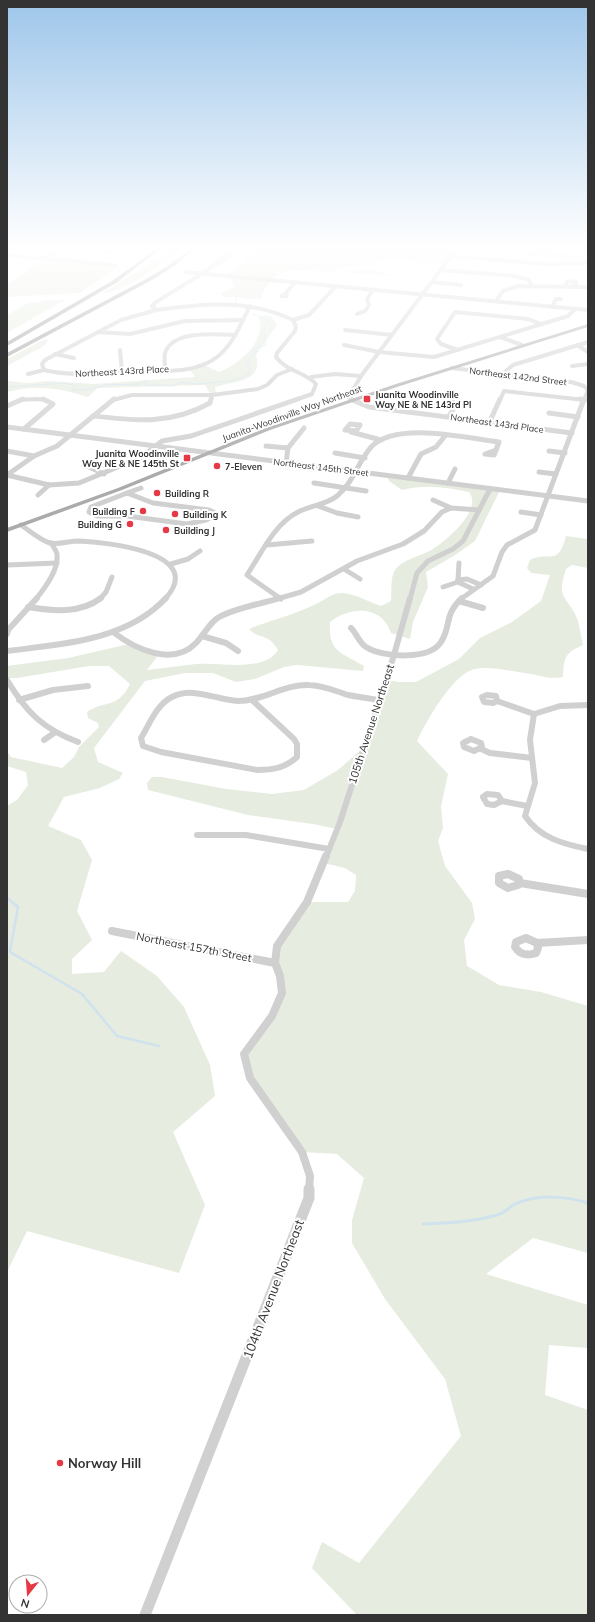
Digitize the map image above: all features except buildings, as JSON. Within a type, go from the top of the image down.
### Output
[{"type":"highway","points":[[7,341],[39,323]]},
{"type":"highway","points":[[7,344],[44,323]]},
{"type":"highway","points":[[7,351],[60,323]]},
{"type":"highway","points":[[7,355],[68,323]]},
{"type":"main road","name":"Juanita-Woodinville Way Northeast","points":[[7,530],[82,503],[268,429],[522,345],[588,325]]},
{"type":"street","points":[[28,374],[44,370],[43,362],[55,354],[117,323]]},
{"type":"street","points":[[98,332],[126,336],[175,323]]},
{"type":"street","name":"Northeast 143rd Place","points":[[44,370],[63,374],[100,374],[193,367],[210,361],[222,352],[235,335],[241,323]]},
{"type":"street","points":[[294,323],[296,327],[295,331],[277,353],[276,357],[281,363],[311,377],[335,374],[361,376]]},
{"type":"street","points":[[351,401],[349,397],[350,392],[401,323]]},
{"type":"street","points":[[448,323],[436,340],[441,344],[458,350]]},
{"type":"street","points":[[537,323],[541,324]]},
{"type":"street","points":[[344,345],[379,352],[427,357],[458,350],[545,323]]},
{"type":"street","points":[[345,330],[392,335]]},
{"type":"street","points":[[165,370],[165,357],[172,347],[184,338],[202,334],[235,335]]},
{"type":"street","points":[[500,337],[522,345]]},
{"type":"street","points":[[501,375],[513,366],[588,342]]},
{"type":"street","points":[[577,345],[588,352]]},
{"type":"street","points":[[120,350],[122,372]]},
{"type":"street","points":[[55,354],[74,358]]},
{"type":"street","points":[[572,366],[588,364]]},
{"type":"street","name":"Northeast 142nd Street","points":[[452,368],[501,375],[572,382],[584,386],[588,390],[585,400]]},
{"type":"street","points":[[7,475],[34,456],[57,446],[71,436],[110,402],[122,397],[132,395],[212,394],[263,388],[277,375],[292,369]]},
{"type":"street","points":[[7,475],[49,485],[71,485],[104,474],[142,457],[162,441],[192,436],[306,397],[315,389],[316,384],[311,377]]},
{"type":"street","points":[[351,628],[358,634],[360,640],[367,648],[394,655],[418,655],[437,648],[442,643],[452,609],[473,589],[489,581],[497,571],[501,552],[504,547],[517,538],[530,534],[535,530],[585,400],[504,391],[490,421]]},
{"type":"street","points":[[93,416],[143,422],[159,421],[196,410],[210,403],[212,394]]},
{"type":"street","points":[[425,394],[451,397],[454,408],[449,416]]},
{"type":"street","points":[[150,401],[154,395]]},
{"type":"street","points":[[7,406],[17,400],[43,400],[52,404],[24,430]]},
{"type":"street","name":"Northeast 143rd Place","points":[[351,401],[369,407],[490,421],[572,434]]},
{"type":"street","points":[[549,413],[578,417]]},
{"type":"street","name":"Northeast 145th Street","points":[[7,427],[588,501]]},
{"type":"street","points":[[286,463],[288,448],[304,428]]},
{"type":"street","points":[[351,432],[381,440]]},
{"type":"street","points":[[282,599],[247,575],[267,545],[288,518],[298,512],[318,506],[334,498],[346,487],[372,446],[381,440],[396,434],[414,432],[499,442],[496,450]]},
{"type":"street","points":[[408,478],[421,454],[436,447],[445,436]]},
{"type":"street","points":[[266,446],[288,448]]},
{"type":"street","points":[[7,451],[34,456]]},
{"type":"street","points":[[548,451],[564,453]]},
{"type":"street","points":[[335,453],[365,458]]},
{"type":"street","points":[[85,465],[104,474]]},
{"type":"street","points":[[448,483],[455,469]]},
{"type":"street","points":[[540,472],[556,474]]},
{"type":"street","points":[[314,483],[366,491]]},
{"type":"street","points":[[38,495],[49,485]]},
{"type":"street","points":[[90,509],[141,488]]},
{"type":"street","name":"105th Avenue Northeast","points":[[275,963],[277,946],[307,902],[340,822],[378,700],[394,655],[417,573],[428,561],[463,541],[490,489]]},
{"type":"street","points":[[82,503],[90,509],[91,514],[97,516],[127,516],[187,524],[206,520],[213,517],[215,513],[203,509],[153,503],[127,493]]},
{"type":"street","points":[[433,500],[451,508],[479,510]]},
{"type":"street","points":[[318,506],[337,513],[358,517]]},
{"type":"street","points":[[113,632],[129,644],[141,649],[169,654],[188,651],[220,616],[282,599],[301,592],[357,561],[403,544],[424,531],[442,512],[451,508]]},
{"type":"street","points":[[522,512],[541,515]]},
{"type":"street","points":[[7,634],[8,630],[51,578],[57,563],[57,555],[51,543],[21,525]]},
{"type":"street","points":[[7,651],[52,645],[113,632],[141,620],[160,605],[176,582],[177,576],[170,564],[152,553],[76,541],[51,543]]},
{"type":"street","points":[[267,545],[312,541]]},
{"type":"street","points":[[170,564],[188,559],[200,551]]},
{"type":"street","points":[[7,565],[57,563]]},
{"type":"street","points":[[458,581],[459,563]]},
{"type":"street","points":[[344,569],[360,579]]},
{"type":"street","points":[[28,607],[60,611],[86,606],[102,597],[107,591],[112,577]]},
{"type":"street","points":[[443,587],[467,579],[481,585]]},
{"type":"street","points":[[458,581],[473,589]]},
{"type":"street","points":[[459,601],[483,608]]},
{"type":"street","points":[[202,636],[226,643],[238,651]]},
{"type":"street","points":[[7,680],[18,700],[38,722],[54,733],[78,742]]},
{"type":"street","points":[[252,700],[294,739],[297,744],[297,757],[286,766],[279,769],[257,770],[161,752],[143,746],[141,738],[165,701],[171,697],[187,693],[226,701],[252,700],[282,688],[311,685],[344,694],[378,700]]},
{"type":"street","points":[[18,700],[53,690],[88,686]]},
{"type":"street","points":[[497,701],[534,714],[552,706],[567,704],[588,705]]},
{"type":"street","points":[[534,714],[530,725],[535,785],[525,816],[535,831],[564,844],[588,849]]},
{"type":"street","points":[[44,740],[54,733]]},
{"type":"street","points":[[481,749],[490,753],[532,758]]},
{"type":"street","points":[[502,801],[527,806]]},
{"type":"street","points":[[197,835],[246,835],[329,849]]},
{"type":"street","points":[[520,883],[588,894]]},
{"type":"street","name":"Northeast 157th Street","points":[[112,931],[275,963]]},
{"type":"street","points":[[537,943],[588,940]]},
{"type":"street","name":"104th Avenue Northeast","points":[[145,1615],[309,1198],[310,1176],[308,1166],[302,1152],[250,1078],[244,1054],[272,1016],[282,994],[280,976],[275,963]]},
{"type":"shaded area","points":[[7,323],[25,323],[7,333]]},
{"type":"shaded area","points":[[259,323],[275,323],[277,325],[256,355],[257,364],[255,371],[251,376],[238,382],[215,387],[216,393],[210,393],[205,385],[98,388],[88,397],[67,391],[48,388],[29,388],[7,392],[7,381],[27,383],[49,381],[93,384],[193,377],[195,376],[189,369],[204,365],[219,372],[235,364],[250,350],[259,334]]},
{"type":"shaded area","points":[[45,339],[48,341],[44,346],[7,366],[7,359]]},
{"type":"shaded area","points":[[386,475],[500,490],[475,541],[426,572],[428,587],[413,622],[410,639],[391,633],[387,624],[373,613],[356,611],[347,613],[330,622],[330,632],[331,640],[338,650],[364,666],[363,671],[297,665],[284,667],[255,679],[236,682],[213,673],[185,673],[145,681],[94,748],[98,762],[123,773],[119,779],[100,788],[64,797],[48,826],[81,840],[92,860],[77,911],[92,940],[72,959],[72,974],[104,972],[121,951],[157,976],[184,1007],[210,1065],[215,1096],[173,1132],[205,1205],[179,1273],[27,1231],[8,1270],[7,806],[17,800],[28,785],[26,772],[7,766],[7,751],[11,757],[62,768],[74,757],[79,747],[99,727],[98,723],[88,718],[87,712],[93,708],[116,701],[121,697],[130,684],[109,666],[89,666],[17,678],[7,678],[7,666],[68,658],[129,644],[160,653],[147,670],[196,664],[252,664],[263,662],[278,650],[267,638],[256,634],[249,629],[299,611],[339,593],[353,595],[381,606],[391,601],[393,573],[398,566],[433,549],[454,532],[467,516],[471,507],[472,499],[469,492],[452,489],[419,487],[402,490],[389,481]]},
{"type":"shaded area","points":[[566,536],[588,539],[588,568],[572,565],[566,569],[563,580],[562,588],[564,598],[578,621],[583,645],[572,651],[566,657],[563,677],[547,677],[490,668],[472,670],[464,674],[448,690],[426,723],[417,741],[448,774],[441,806],[443,828],[438,841],[445,866],[472,903],[475,919],[464,940],[467,966],[499,985],[541,992],[588,1006],[588,1253],[533,1238],[486,1274],[588,1305],[588,1348],[549,1345],[545,1395],[588,1410],[588,1615],[357,1615],[312,1568],[322,1542],[359,1563],[461,1436],[445,1379],[385,1299],[352,1243],[352,1220],[364,1178],[337,1154],[302,1152],[250,1078],[244,1054],[282,994],[277,946],[307,902],[348,902],[355,891],[356,875],[345,868],[323,863],[337,829],[313,824],[248,815],[148,790],[147,783],[152,777],[162,777],[226,789],[272,794],[304,790],[338,770],[363,748],[386,680],[416,682],[459,659],[480,638],[512,622],[541,601],[550,575],[531,573],[527,568],[530,560],[537,557],[556,555],[560,552]]},
{"type":"waterway","points":[[7,387],[65,383],[76,386],[72,390],[84,390],[106,385],[141,384],[144,381],[147,381],[145,383],[148,385],[173,386],[182,382],[198,384],[231,381],[248,375],[251,369],[246,366],[249,363],[251,355],[257,352],[253,349],[266,345],[264,329],[268,323]]},
{"type":"waterway","points":[[7,898],[18,907],[10,952],[82,994],[117,1036],[159,1046]]},
{"type":"waterway","points":[[423,1224],[460,1222],[497,1215],[503,1213],[512,1205],[542,1197],[570,1199],[588,1203]]},
{"type":"place","name":"Juanita Woodinville Way NE & NE 143rd Pl","points":[[367,399]]},
{"type":"place","name":"Juanita Woodinville Way NE & NE 145th St","points":[[187,458]]},
{"type":"place","name":"7-Eleven","points":[[217,466]]},
{"type":"place","name":"Building R","points":[[157,493]]},
{"type":"place","name":"Building F","points":[[143,511]]},
{"type":"place","name":"Building K","points":[[175,514]]},
{"type":"place","name":"Building G","points":[[130,524]]},
{"type":"place","name":"Building J","points":[[166,530]]},
{"type":"place","name":"Norway Hill","points":[[60,1463]]}]
